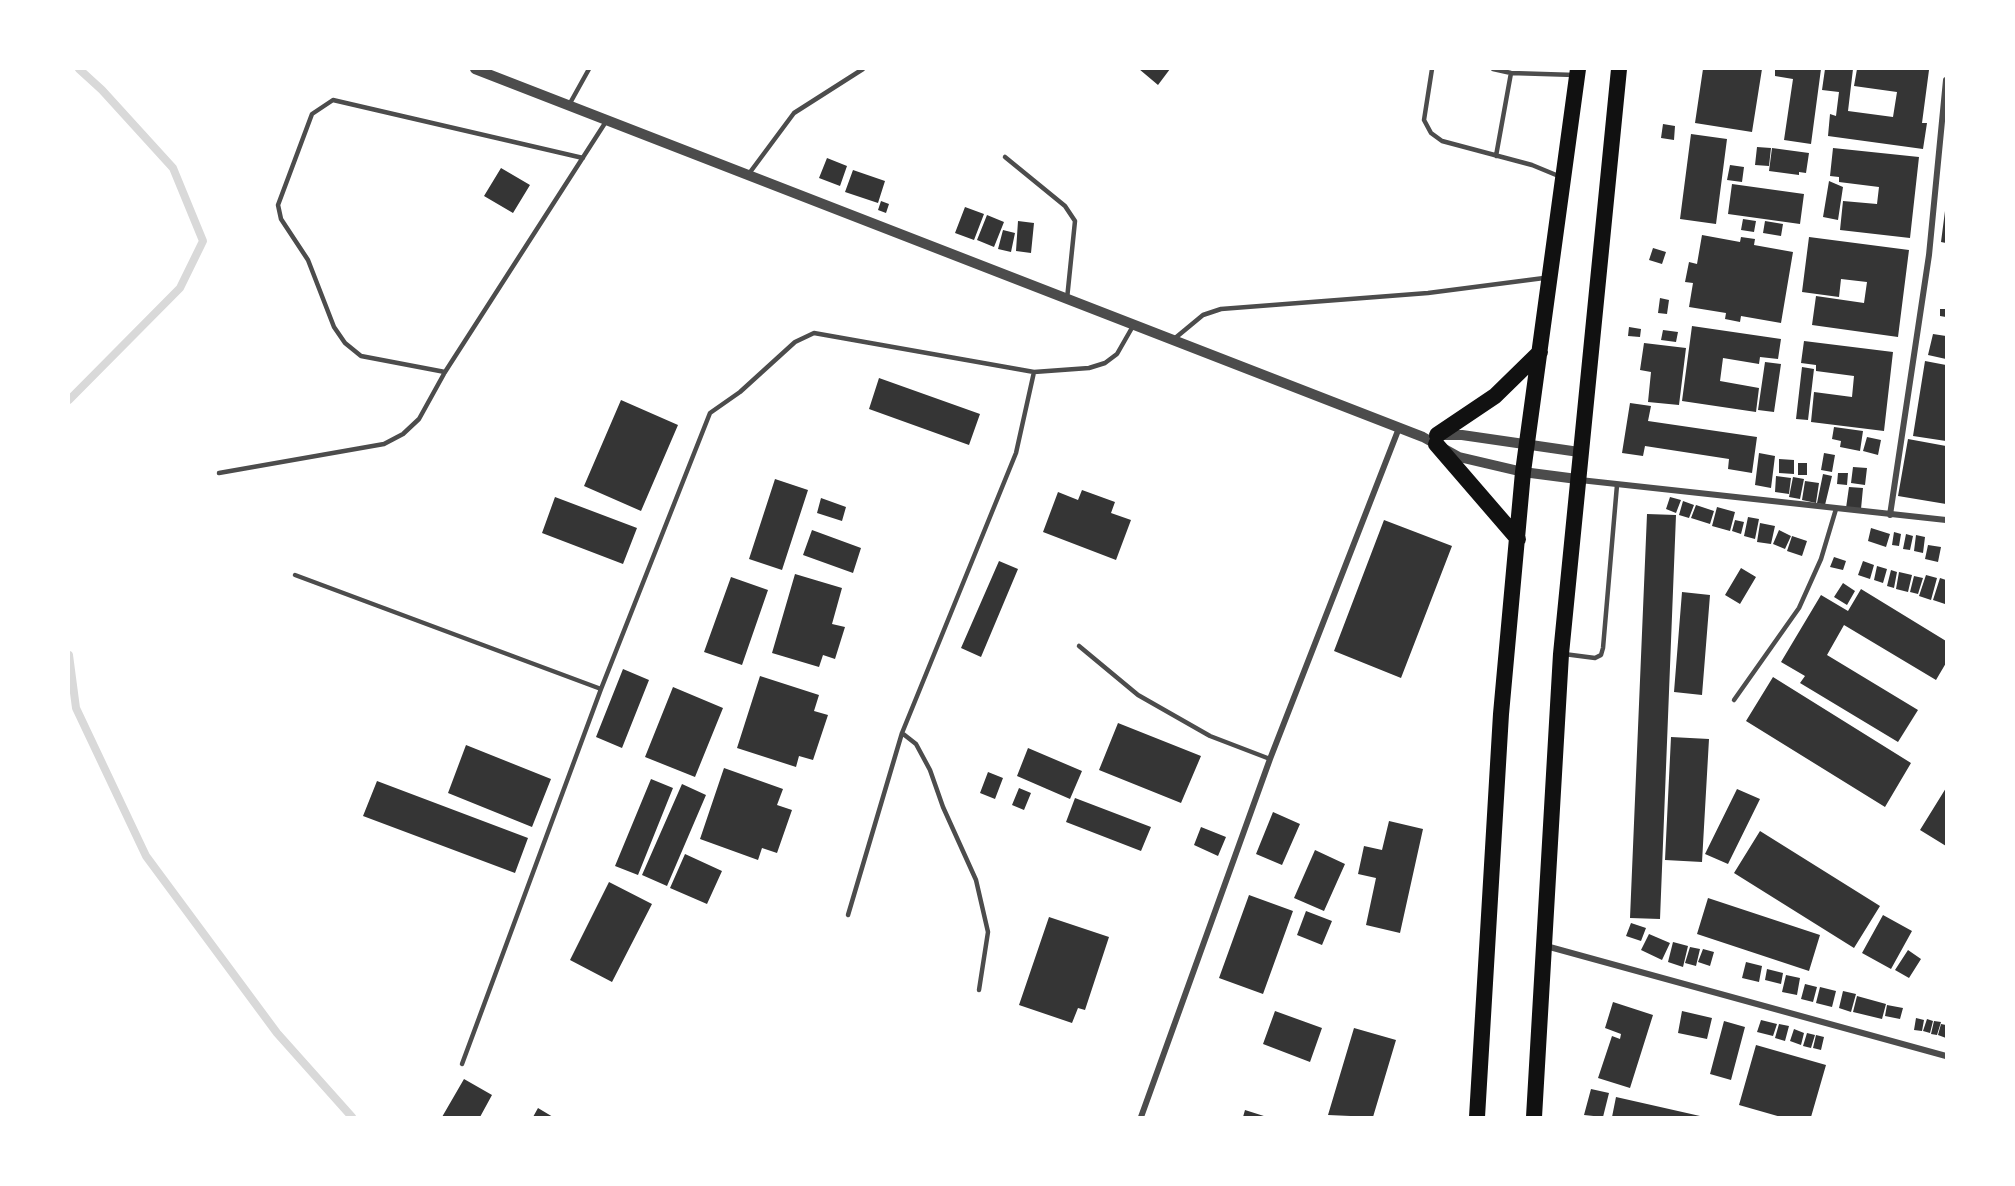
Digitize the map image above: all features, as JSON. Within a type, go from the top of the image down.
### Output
[{"type":"highway","points":[[1534,1117],[1546,946],[1561,654],[1619,69]]},
{"type":"highway","points":[[1477,1117],[1501,714],[1523,472],[1578,72]]},
{"type":"highway","points":[[1518,539],[1432,438],[1495,396],[1540,352]]},
{"type":"street","points":[[475,69],[1133,326],[1399,428],[1432,438],[1459,456],[1523,472],[1617,485],[1946,520]]},
{"type":"street","points":[[1890,515],[1929,255],[1946,80]]},
{"type":"street","points":[[1141,1117],[1270,759],[1399,428]]},
{"type":"street","points":[[1432,438],[1462,435],[1580,452]]},
{"type":"street","points":[[1546,946],[1946,1056]]},
{"type":"lane","points":[[569,105],[589,69]]},
{"type":"lane","points":[[748,174],[794,113],[863,69]]},
{"type":"lane","points":[[1432,69],[1424,120],[1426,126],[1442,141],[1532,165],[1563,178]]},
{"type":"lane","points":[[1493,69],[1511,73],[1578,72]]},
{"type":"lane","points":[[1496,156],[1511,73]]},
{"type":"lane","points":[[445,372],[361,356],[345,344],[334,327],[308,260],[280,219],[278,205],[312,114],[333,100],[583,158]]},
{"type":"lane","points":[[219,473],[384,444],[403,434],[419,419],[445,372],[607,120]]},
{"type":"lane","points":[[1005,157],[1065,206],[1074,221],[1067,299]]},
{"type":"lane","points":[[1172,340],[1203,315],[1221,309],[1428,293],[1550,277]]},
{"type":"lane","points":[[462,1064],[601,689],[710,413],[740,392],[795,342],[814,333],[1034,372],[1089,368],[1105,363],[1117,354],[1133,326]]},
{"type":"lane","points":[[848,915],[902,733],[1017,453],[1034,372]]},
{"type":"lane","points":[[1561,654],[1595,658],[1601,655],[1617,485]]},
{"type":"lane","points":[[1734,700],[1799,608],[1821,559],[1836,509]]},
{"type":"lane","points":[[295,575],[601,689]]},
{"type":"lane","points":[[1079,646],[1138,695],[1210,736],[1270,759]]},
{"type":"lane","points":[[902,733],[916,744],[930,770],[943,807],[976,880],[988,932],[980,990]]},
{"type":"building","points":[[1139,69],[1170,69],[1158,85]]},
{"type":"building","points":[[1703,69],[1762,69],[1752,132],[1695,123]]},
{"type":"building","points":[[1775,69],[1821,69],[1811,144],[1784,140],[1793,79],[1775,76]]},
{"type":"building","points":[[1825,69],[1853,69],[1848,111],[1893,117],[1897,92],[1854,86],[1857,69],[1929,70],[1922,123],[1927,123],[1923,149],[1828,136],[1830,114],[1836,116],[1839,92],[1822,90]]},
{"type":"building","points":[[1663,124],[1675,126],[1674,140],[1661,138]]},
{"type":"building","points":[[1691,134],[1727,139],[1716,224],[1680,219]]},
{"type":"building","points":[[1757,147],[1771,148],[1769,166],[1755,165]]},
{"type":"building","points":[[1772,148],[1809,153],[1806,173],[1799,172],[1799,175],[1769,171]]},
{"type":"building","points":[[1833,148],[1919,157],[1910,238],[1840,230],[1843,201],[1877,204],[1879,187],[1839,182],[1839,177],[1830,176]]},
{"type":"building","points":[[827,158],[847,166],[840,186],[819,178]]},
{"type":"building","points":[[1730,165],[1744,167],[1742,182],[1727,180]]},
{"type":"building","points":[[501,168],[530,185],[513,213],[484,196]]},
{"type":"building","points":[[853,170],[885,181],[878,203],[845,192]]},
{"type":"building","points":[[1829,181],[1843,187],[1838,220],[1823,217]]},
{"type":"building","points":[[1732,184],[1804,194],[1800,224],[1728,214]]},
{"type":"building","points":[[881,201],[889,204],[886,213],[878,210]]},
{"type":"building","points":[[965,207],[984,214],[974,240],[955,233]]},
{"type":"building","points":[[1946,211],[1946,243],[1941,242]]},
{"type":"building","points":[[987,215],[1004,222],[994,247],[977,240]]},
{"type":"building","points":[[1743,219],[1756,221],[1754,232],[1741,230]]},
{"type":"building","points":[[1018,221],[1034,223],[1031,253],[1016,251]]},
{"type":"building","points":[[1765,221],[1783,224],[1781,236],[1763,233]]},
{"type":"building","points":[[1003,230],[1015,233],[1011,252],[998,249]]},
{"type":"building","points":[[1702,235],[1740,242],[1741,237],[1755,239],[1754,245],[1793,252],[1781,323],[1741,316],[1740,322],[1725,319],[1726,313],[1689,307],[1693,283],[1685,282],[1689,262],[1697,264]]},
{"type":"building","points":[[1809,237],[1909,250],[1898,337],[1812,325],[1816,296],[1864,303],[1867,282],[1841,279],[1839,297],[1802,292]]},
{"type":"building","points":[[1653,248],[1666,252],[1662,264],[1649,260]]},
{"type":"building","points":[[1660,298],[1669,300],[1667,314],[1658,313]]},
{"type":"building","points":[[1940,309],[1946,309],[1946,317],[1940,316]]},
{"type":"building","points":[[1692,326],[1781,339],[1778,359],[1760,357],[1759,364],[1723,358],[1720,381],[1759,388],[1756,412],[1682,401]]},
{"type":"building","points":[[1629,327],[1641,329],[1640,337],[1628,336]]},
{"type":"building","points":[[1663,330],[1678,332],[1676,342],[1661,340]]},
{"type":"building","points":[[1933,334],[1946,336],[1946,359],[1928,355]]},
{"type":"building","points":[[1804,341],[1893,352],[1884,431],[1811,422],[1814,392],[1852,397],[1854,376],[1816,371],[1816,365],[1801,363]]},
{"type":"building","points":[[1644,343],[1686,348],[1679,405],[1648,402],[1651,372],[1640,370]]},
{"type":"building","points":[[1925,361],[1946,365],[1946,441],[1913,436]]},
{"type":"building","points":[[1765,362],[1781,364],[1774,412],[1758,410]]},
{"type":"building","points":[[1802,367],[1814,369],[1808,420],[1796,419]]},
{"type":"building","points":[[879,378],[980,414],[969,445],[869,409]]},
{"type":"building","points":[[621,400],[678,425],[641,511],[584,486]]},
{"type":"building","points":[[1630,403],[1651,406],[1648,421],[1757,437],[1752,473],[1728,469],[1729,459],[1645,446],[1643,456],[1622,453]]},
{"type":"building","points":[[1834,427],[1863,431],[1860,451],[1840,447],[1841,441],[1832,439]]},
{"type":"building","points":[[1867,437],[1881,440],[1878,455],[1863,451]]},
{"type":"building","points":[[1908,439],[1946,446],[1946,504],[1898,496]]},
{"type":"building","points":[[1759,453],[1775,456],[1771,488],[1755,485]]},
{"type":"building","points":[[1824,453],[1835,455],[1832,472],[1821,470]]},
{"type":"building","points":[[1779,459],[1794,460],[1794,474],[1779,473]]},
{"type":"building","points":[[1798,463],[1807,463],[1807,475],[1798,475]]},
{"type":"building","points":[[1853,467],[1867,468],[1865,485],[1851,483]]},
{"type":"building","points":[[1838,473],[1848,473],[1847,485],[1837,484]]},
{"type":"building","points":[[1823,474],[1832,476],[1825,505],[1817,503]]},
{"type":"building","points":[[1776,476],[1791,478],[1789,494],[1775,492]]},
{"type":"building","points":[[1793,477],[1804,479],[1800,499],[1789,497]]},
{"type":"building","points":[[775,479],[808,490],[782,570],[749,559]]},
{"type":"building","points":[[1805,481],[1819,483],[1816,503],[1802,500]]},
{"type":"building","points":[[1849,487],[1863,488],[1861,509],[1846,508]]},
{"type":"building","points":[[1082,490],[1115,502],[1111,513],[1131,520],[1116,560],[1043,532],[1058,492],[1078,500]]},
{"type":"building","points":[[555,497],[637,528],[623,564],[542,533]]},
{"type":"building","points":[[1670,497],[1681,500],[1676,513],[1666,509]]},
{"type":"building","points":[[821,498],[846,507],[842,521],[817,513]]},
{"type":"building","points":[[1683,501],[1694,505],[1689,518],[1679,515]]},
{"type":"building","points":[[1696,505],[1714,511],[1710,524],[1691,518]]},
{"type":"building","points":[[1717,507],[1735,512],[1730,531],[1712,526]]},
{"type":"building","points":[[1647,514],[1676,515],[1660,919],[1630,918]]},
{"type":"building","points":[[1748,517],[1759,519],[1755,539],[1744,536]]},
{"type":"building","points":[[1384,520],[1452,546],[1401,678],[1334,651]]},
{"type":"building","points":[[1735,520],[1744,522],[1741,534],[1732,531]]},
{"type":"building","points":[[1760,523],[1775,526],[1771,544],[1757,542]]},
{"type":"building","points":[[1871,528],[1890,534],[1886,547],[1868,541]]},
{"type":"building","points":[[812,530],[861,548],[853,573],[803,555]]},
{"type":"building","points":[[1779,530],[1791,536],[1785,549],[1773,544]]},
{"type":"building","points":[[1894,532],[1901,534],[1899,546],[1892,545]]},
{"type":"building","points":[[1906,534],[1913,536],[1910,550],[1903,549]]},
{"type":"building","points":[[1916,535],[1925,537],[1923,553],[1914,551]]},
{"type":"building","points":[[1792,536],[1807,541],[1802,556],[1787,551]]},
{"type":"building","points":[[1928,545],[1941,547],[1938,562],[1925,559]]},
{"type":"building","points":[[1834,557],[1846,561],[1843,570],[1830,567]]},
{"type":"building","points":[[999,561],[1018,569],[981,657],[961,648]]},
{"type":"building","points":[[1863,561],[1874,565],[1870,579],[1858,575]]},
{"type":"building","points":[[1877,566],[1887,569],[1883,583],[1874,580]]},
{"type":"building","points":[[1741,568],[1756,577],[1740,604],[1725,595]]},
{"type":"building","points":[[1891,570],[1897,572],[1894,588],[1887,586]]},
{"type":"building","points":[[1899,572],[1912,575],[1908,592],[1896,589]]},
{"type":"building","points":[[795,574],[842,588],[832,624],[845,627],[835,659],[823,655],[819,667],[772,653]]},
{"type":"building","points":[[1926,575],[1937,578],[1931,600],[1919,596]]},
{"type":"building","points":[[1914,576],[1923,578],[1918,594],[1910,592]]},
{"type":"building","points":[[731,577],[768,590],[742,665],[704,652]]},
{"type":"building","points":[[1940,578],[1946,580],[1945,604],[1933,600]]},
{"type":"building","points":[[1843,583],[1855,591],[1847,605],[1834,597]]},
{"type":"building","points":[[1861,589],[1946,641],[1946,663],[1936,680],[1844,625],[1827,655],[1918,710],[1898,742],[1800,683],[1805,676],[1781,662],[1821,595],[1848,611]]},
{"type":"building","points":[[1682,592],[1710,595],[1702,695],[1674,692]]},
{"type":"building","points":[[623,669],[649,680],[622,748],[596,737]]},
{"type":"building","points":[[760,676],[819,695],[814,711],[828,715],[813,760],[799,756],[796,767],[737,748]]},
{"type":"building","points":[[1773,677],[1911,763],[1885,807],[1746,721]]},
{"type":"building","points":[[673,687],[723,708],[695,777],[645,757]]},
{"type":"building","points":[[1118,723],[1201,756],[1181,803],[1099,770]]},
{"type":"building","points":[[1671,737],[1709,739],[1702,862],[1665,860]]},
{"type":"building","points":[[466,745],[551,779],[532,827],[448,793]]},
{"type":"building","points":[[1028,748],[1082,771],[1070,799],[1017,776]]},
{"type":"building","points":[[724,768],[783,789],[777,805],[792,810],[777,853],[762,848],[758,860],[700,839]]},
{"type":"building","points":[[988,772],[1003,778],[995,799],[980,793]]},
{"type":"building","points":[[651,779],[673,788],[638,875],[615,866]]},
{"type":"building","points":[[377,781],[528,838],[515,873],[363,816]]},
{"type":"building","points":[[682,784],[706,795],[667,886],[642,875]]},
{"type":"building","points":[[1019,788],[1031,793],[1024,810],[1012,805]]},
{"type":"building","points":[[1946,788],[1946,846],[1920,830]]},
{"type":"building","points":[[1737,789],[1760,799],[1728,864],[1705,854]]},
{"type":"building","points":[[1075,798],[1151,827],[1141,851],[1066,822]]},
{"type":"building","points":[[1273,812],[1300,824],[1282,865],[1256,854]]},
{"type":"building","points":[[1389,821],[1423,829],[1400,933],[1366,925],[1376,878],[1358,874],[1364,846],[1382,850]]},
{"type":"building","points":[[1201,827],[1226,837],[1218,856],[1194,845]]},
{"type":"building","points":[[1760,831],[1880,906],[1854,948],[1734,873]]},
{"type":"building","points":[[1315,850],[1345,864],[1324,911],[1294,898]]},
{"type":"building","points":[[685,854],[722,871],[707,904],[670,888]]},
{"type":"building","points":[[609,882],[652,904],[612,982],[570,960]]},
{"type":"building","points":[[1249,895],[1293,911],[1263,994],[1219,978]]},
{"type":"building","points":[[1708,898],[1820,935],[1809,971],[1697,934]]},
{"type":"building","points":[[1306,911],[1332,921],[1322,945],[1297,935]]},
{"type":"building","points":[[1883,915],[1912,931],[1891,969],[1862,953]]},
{"type":"building","points":[[1049,917],[1109,937],[1085,1010],[1078,1008],[1072,1023],[1019,1005]]},
{"type":"building","points":[[1631,923],[1646,928],[1641,941],[1626,936]]},
{"type":"building","points":[[1649,934],[1670,943],[1662,960],[1641,950]]},
{"type":"building","points":[[1673,942],[1688,946],[1683,967],[1668,962]]},
{"type":"building","points":[[1690,947],[1700,949],[1696,966],[1685,963]]},
{"type":"building","points":[[1703,949],[1714,952],[1710,966],[1698,962]]},
{"type":"building","points":[[1908,950],[1921,959],[1909,978],[1895,970]]},
{"type":"building","points":[[1746,962],[1762,966],[1759,982],[1742,978]]},
{"type":"building","points":[[1767,969],[1783,973],[1781,984],[1765,980]]},
{"type":"building","points":[[1786,975],[1800,978],[1797,995],[1782,992]]},
{"type":"building","points":[[1805,984],[1817,987],[1813,1002],[1801,999]]},
{"type":"building","points":[[1820,987],[1836,991],[1832,1007],[1816,1003]]},
{"type":"building","points":[[1843,991],[1856,994],[1851,1012],[1839,1008]]},
{"type":"building","points":[[1857,996],[1886,1004],[1882,1019],[1853,1012]]},
{"type":"building","points":[[1613,1002],[1653,1015],[1630,1088],[1598,1078],[1612,1036],[1620,1039],[1621,1034],[1605,1028]]},
{"type":"building","points":[[1887,1005],[1903,1008],[1900,1019],[1885,1016]]},
{"type":"building","points":[[1275,1011],[1322,1028],[1310,1062],[1263,1044]]},
{"type":"building","points":[[1682,1011],[1712,1018],[1707,1039],[1678,1033]]},
{"type":"building","points":[[1916,1018],[1924,1020],[1922,1031],[1914,1030]]},
{"type":"building","points":[[1927,1019],[1933,1021],[1930,1033],[1923,1031]]},
{"type":"building","points":[[1761,1020],[1777,1024],[1773,1036],[1757,1032]]},
{"type":"building","points":[[1724,1021],[1745,1027],[1731,1080],[1710,1074]]},
{"type":"building","points":[[1934,1021],[1941,1022],[1937,1035],[1931,1034]]},
{"type":"building","points":[[1779,1024],[1789,1026],[1785,1041],[1775,1038]]},
{"type":"building","points":[[1941,1024],[1946,1025],[1946,1038],[1938,1035]]},
{"type":"building","points":[[1354,1028],[1396,1040],[1373,1117],[1328,1115]]},
{"type":"building","points":[[1794,1029],[1804,1033],[1801,1045],[1790,1041]]},
{"type":"building","points":[[1807,1033],[1815,1035],[1811,1048],[1803,1046]]},
{"type":"building","points":[[1816,1035],[1824,1037],[1821,1050],[1813,1048]]},
{"type":"building","points":[[1756,1045],[1826,1065],[1811,1117],[1781,1117],[1739,1105]]},
{"type":"building","points":[[464,1079],[492,1095],[480,1117],[442,1117]]},
{"type":"building","points":[[1591,1089],[1609,1093],[1603,1117],[1584,1115]]},
{"type":"building","points":[[1616,1097],[1700,1116],[1612,1117]]},
{"type":"building","points":[[538,1108],[553,1117],[533,1117]]},
{"type":"building","points":[[1245,1110],[1267,1117],[1243,1117]]},
{"type":"waterway","points":[[69,400],[180,288],[203,241],[173,168],[102,90],[79,69]]},
{"type":"waterway","points":[[69,655],[76,708],[146,856],[277,1033],[352,1117]]}]
